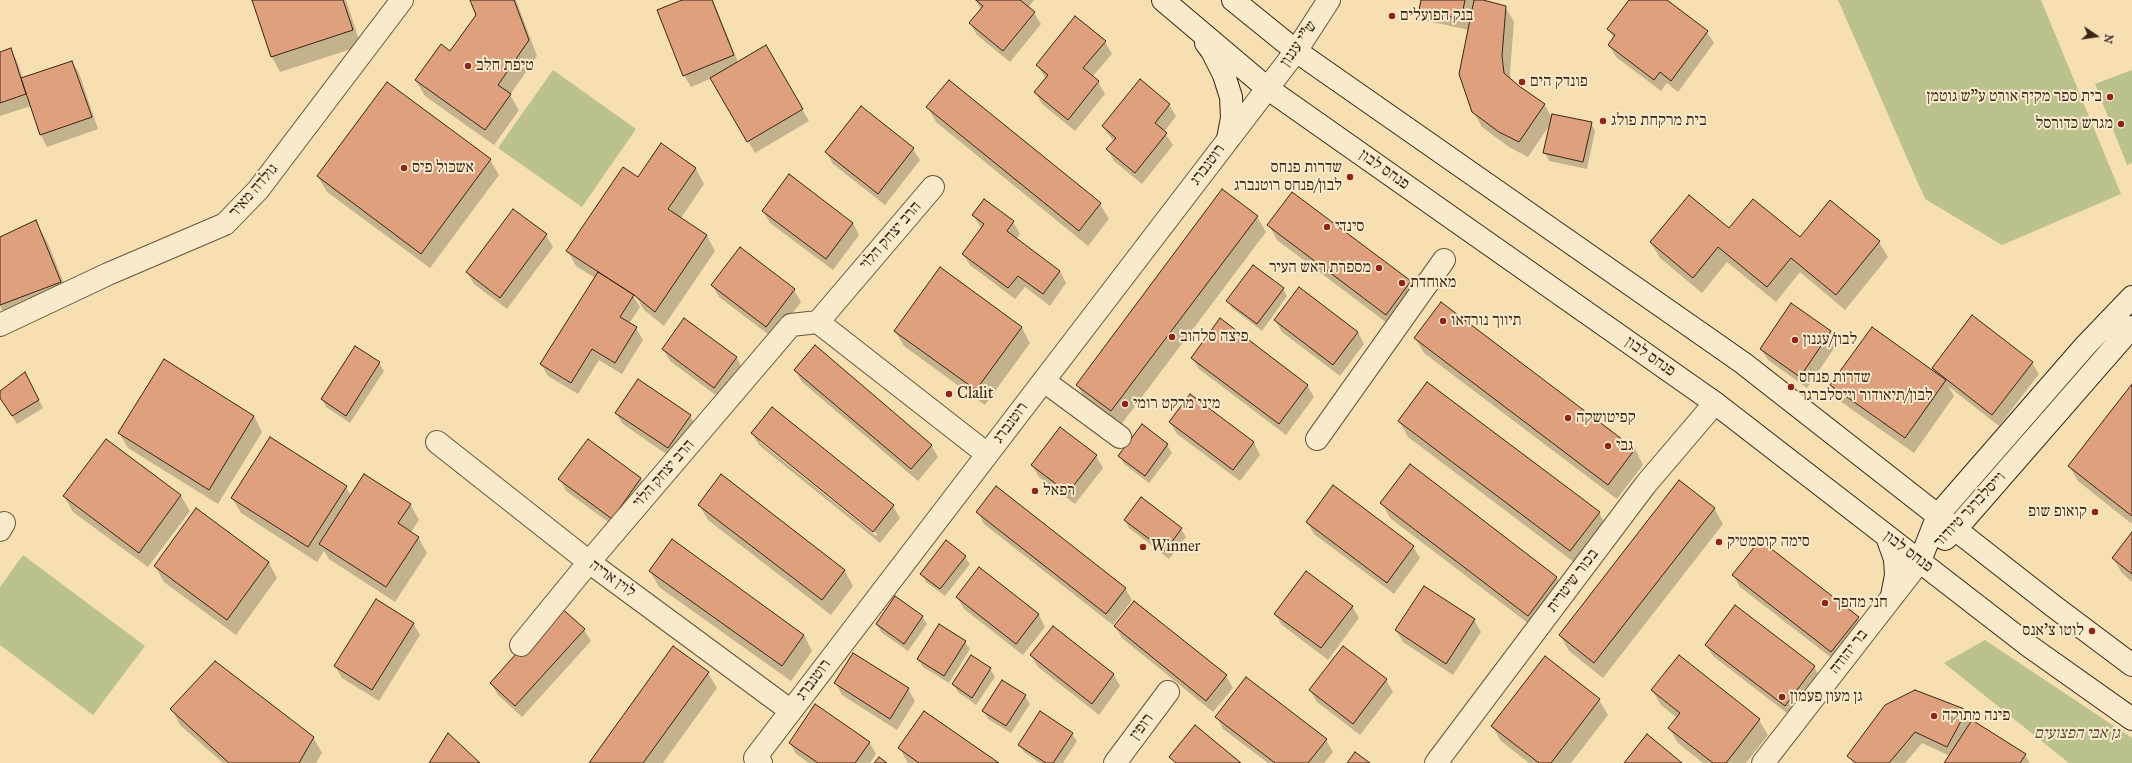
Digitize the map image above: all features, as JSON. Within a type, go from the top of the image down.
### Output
[{"type":"street","name":"גולדה מאיר","points":[[0,325],[108,274],[225,224],[258,190],[402,0]]},
{"type":"street","name":"פנחס לבון","points":[[1163,0],[1267,88],[1715,403],[2029,646],[2132,719]]},
{"type":"street","points":[[1233,0],[1296,50],[1743,363],[2052,605],[2132,665]]},
{"type":"street","name":"ש\"י עגנון","points":[[1267,88],[1296,50],[1329,0]]},
{"type":"street","points":[[1185,18],[1212,51],[1224,75],[1230,97],[1232,118],[1228,139]]},
{"type":"street","name":"רוטנברג","points":[[758,761],[791,710],[1267,88]]},
{"type":"street","name":"הרב יצחק הלוי","points":[[521,645],[588,562],[791,325],[818,322],[933,187]]},
{"type":"street","points":[[1317,439],[1444,260]]},
{"type":"street","name":"וייסלברגר טיודור","points":[[1920,561],[1938,516],[2086,345],[2132,297]]},
{"type":"street","points":[[818,322],[987,454]]},
{"type":"street","name":"וייסלברגר טיודור","points":[[1920,561],[1956,530],[2132,327]]},
{"type":"street","points":[[1044,380],[1120,436]]},
{"type":"street","name":"בכור שיטרית","points":[[1436,763],[1646,484],[1715,403]]},
{"type":"street","name":"לוין אריה","points":[[436,442],[588,562],[791,710]]},
{"type":"street","points":[[1887,537],[1895,559],[1896,575],[1892,596]]},
{"type":"street","name":"בר יהודה","points":[[1763,763],[1920,561]]},
{"type":"street","name":"רופין","points":[[1115,763],[1168,692]]},
{"type":"green space","points":[[1838,0],[2041,0],[2121,194],[2002,245],[1925,199]]},
{"type":"green space","points":[[553,70],[636,129],[582,207],[498,148]]},
{"type":"green space","name":"מגרש כדורסל","points":[[2132,70],[2132,163],[2127,165],[2095,84]]},
{"type":"green space","points":[[23,555],[145,646],[93,715],[0,645],[0,587]]},
{"type":"green space","name":"גן אבי הפצועים","points":[[1985,640],[2132,738],[2132,763],[2069,763],[1944,663]]},
{"type":"building","points":[[252,0],[343,0],[353,30],[271,57]]},
{"type":"building","name":"טיפת חלב","points":[[470,0],[514,0],[529,40],[498,85],[511,94],[485,130],[415,80],[441,44],[450,51],[476,15]]},
{"type":"building","points":[[682,0],[712,0],[734,55],[683,76],[657,10]]},
{"type":"building","points":[[976,0],[1020,0],[1035,12],[1003,51],[969,23],[983,6]]},
{"type":"building","points":[[1421,0],[1465,0],[1461,19],[1419,10]]},
{"type":"building","points":[[1474,0],[1483,0],[1506,6],[1502,56],[1504,73],[1519,86],[1545,104],[1519,142],[1499,132],[1472,112],[1459,74]]},
{"type":"building","points":[[1629,0],[1667,0],[1708,31],[1671,81],[1660,72],[1654,80],[1608,45],[1615,35],[1607,29]]},
{"type":"building","points":[[1075,16],[1106,41],[1083,68],[1099,81],[1068,120],[1034,92],[1048,75],[1036,65]]},
{"type":"building","points":[[766,45],[803,109],[747,142],[710,78]]},
{"type":"building","points":[[11,48],[26,94],[0,103],[0,52]]},
{"type":"building","points":[[72,61],[92,117],[40,135],[21,78]]},
{"type":"building","points":[[1140,79],[1170,104],[1155,123],[1167,133],[1135,173],[1106,149],[1116,138],[1102,126]]},
{"type":"building","points":[[949,80],[1101,203],[1079,231],[926,107]]},
{"type":"building","name":"אשכול פיס","points":[[387,82],[491,159],[421,254],[317,176]]},
{"type":"building","points":[[861,106],[914,148],[878,194],[825,152]]},
{"type":"building","points":[[1552,114],[1592,122],[1583,162],[1543,153]]},
{"type":"building","points":[[661,143],[696,168],[668,209],[707,235],[655,312],[634,295],[566,251],[623,167],[638,177]]},
{"type":"building","points":[[789,174],[853,223],[826,259],[762,211]]},
{"type":"building","points":[[1222,189],[1258,216],[1111,411],[1076,385]]},
{"type":"building","points":[[1292,192],[1411,281],[1386,315],[1267,225]]},
{"type":"building","points":[[1689,195],[1729,228],[1753,199],[1800,237],[1830,200],[1880,241],[1836,295],[1791,258],[1767,287],[1718,247],[1693,278],[1650,242]]},
{"type":"building","points":[[984,199],[1014,221],[1007,231],[1060,271],[1043,294],[1018,276],[1008,288],[962,254],[984,224],[972,215]]},
{"type":"building","points":[[513,209],[547,234],[500,298],[466,272]]},
{"type":"building","points":[[36,220],[61,282],[0,305],[0,237]]},
{"type":"building","points":[[740,247],[795,289],[766,327],[711,285]]},
{"type":"building","points":[[1253,265],[1284,288],[1257,324],[1226,301]]},
{"type":"building","points":[[940,267],[1022,327],[976,390],[894,331]]},
{"type":"building","points":[[598,272],[634,295],[620,317],[637,327],[615,363],[592,349],[571,383],[540,364]]},
{"type":"building","points":[[1299,287],[1358,332],[1333,365],[1274,320]]},
{"type":"building","points":[[1441,302],[1635,449],[1608,485],[1414,338]]},
{"type":"building","name":"לבון/עגנון","points":[[1791,303],[1831,331],[1800,377],[1760,349]]},
{"type":"building","points":[[1972,315],[2033,362],[1992,415],[1932,368]]},
{"type":"building","points":[[684,318],[737,357],[714,388],[662,349]]},
{"type":"building","points":[[1220,318],[1308,385],[1279,424],[1191,358]]},
{"type":"building","points":[[1872,327],[1946,380],[1905,438],[1830,385]]},
{"type":"building","points":[[815,345],[932,445],[911,469],[794,370]]},
{"type":"building","points":[[355,346],[380,362],[346,416],[321,399]]},
{"type":"building","points":[[164,359],[254,416],[209,490],[118,433]]},
{"type":"building","points":[[25,372],[39,400],[12,416],[0,398],[0,391]]},
{"type":"building","points":[[638,379],[691,415],[668,448],[615,413]]},
{"type":"building","points":[[1427,382],[1600,512],[1570,551],[1398,421]]},
{"type":"building","points":[[2132,384],[2132,516],[2068,466]]},
{"type":"building","points":[[1190,394],[1254,442],[1233,470],[1169,422]]},
{"type":"building","points":[[772,407],[894,505],[873,532],[751,433]]},
{"type":"building","points":[[1142,424],[1168,444],[1145,476],[1118,456]]},
{"type":"building","points":[[1060,427],[1097,455],[1068,493],[1031,465]]},
{"type":"building","points":[[270,437],[347,486],[308,547],[231,498]]},
{"type":"building","points":[[106,439],[181,495],[139,553],[63,496]]},
{"type":"building","points":[[588,439],[641,478],[612,519],[558,479]]},
{"type":"building","points":[[1410,464],[1557,577],[1528,616],[1380,503]]},
{"type":"building","points":[[364,474],[411,504],[398,523],[419,537],[386,587],[319,544]]},
{"type":"building","points":[[721,474],[845,570],[822,600],[698,505]]},
{"type":"building","points":[[1679,480],[1715,508],[1594,663],[1559,635]]},
{"type":"building","points":[[1333,485],[1414,546],[1387,583],[1306,522]]},
{"type":"building","points":[[996,486],[1126,588],[1106,614],[976,512]]},
{"type":"building","points":[[1141,497],[1182,528],[1165,551],[1124,520]]},
{"type":"building","points":[[196,508],[269,562],[227,620],[154,566]]},
{"type":"building","points":[[2132,532],[2132,574],[2112,558]]},
{"type":"building","points":[[672,539],[804,635],[782,666],[649,571]]},
{"type":"building","points":[[946,540],[966,556],[940,589],[920,574]]},
{"type":"building","points":[[1760,540],[1859,617],[1831,652],[1732,575]]},
{"type":"building","points":[[979,567],[1039,614],[1016,644],[956,597]]},
{"type":"building","points":[[1306,571],[1353,606],[1321,648],[1274,614]]},
{"type":"building","points":[[1424,586],[1475,619],[1446,664],[1395,630]]},
{"type":"building","points":[[895,596],[923,616],[904,644],[876,624]]},
{"type":"building","points":[[376,599],[414,623],[372,690],[334,666]]},
{"type":"building","points":[[1134,601],[1227,675],[1206,701],[1114,626]]},
{"type":"building","points":[[1735,605],[1815,666],[1785,706],[1705,645]]},
{"type":"building","points":[[559,606],[585,629],[515,706],[490,683]]},
{"type":"building","points":[[939,624],[966,641],[944,676],[917,659]]},
{"type":"building","points":[[1053,626],[1114,674],[1092,704],[1030,655]]},
{"type":"building","points":[[673,646],[709,672],[643,763],[589,763]]},
{"type":"building","points":[[1343,646],[1387,679],[1353,724],[1309,690]]},
{"type":"building","points":[[853,653],[909,688],[890,719],[834,683]]},
{"type":"building","points":[[971,655],[991,668],[972,698],[952,684]]},
{"type":"building","points":[[1679,655],[1760,719],[1726,763],[1713,763],[1668,728],[1680,713],[1651,690]]},
{"type":"building","points":[[1545,656],[1600,699],[1551,763],[1539,763],[1491,726]]},
{"type":"building","points":[[215,661],[314,737],[299,763],[229,763],[170,709]]},
{"type":"building","points":[[1246,677],[1327,739],[1308,763],[1275,763],[1215,717]]},
{"type":"building","points":[[1002,680],[1026,695],[1006,726],[982,711]]},
{"type":"building","points":[[1915,690],[1967,710],[1947,747],[1915,732],[1889,763],[1856,763],[1847,756],[1885,705]]},
{"type":"building","points":[[815,704],[870,742],[855,763],[818,763],[789,743]]},
{"type":"building","points":[[924,711],[999,763],[919,763],[898,748]]},
{"type":"building","points":[[1040,711],[1073,733],[1053,763],[1046,763],[1018,745]]},
{"type":"building","points":[[1972,720],[2026,754],[2020,763],[1944,763]]},
{"type":"building","points":[[1195,725],[1241,763],[1176,763],[1169,757]]},
{"type":"building","points":[[448,733],[480,763],[429,763]]},
{"type":"building","points":[[1647,734],[1682,763],[1624,763]]},
{"type":"building","points":[[1355,752],[1370,763],[1347,763]]},
{"type":"building","points":[[879,757],[887,763],[874,763]]},
{"type":"place","name":"בנק הפועלים","points":[[1392,16]]},
{"type":"place","name":"טיפת חלב","points":[[468,66]]},
{"type":"place","name":"פונדק הים","points":[[1522,82]]},
{"type":"place","name":"בית ספר מקיף אורט ע\"ש גוטמן","points":[[2110,97]]},
{"type":"place","name":"בית מרקחת פולג","points":[[1603,121]]},
{"type":"place","name":"מגרש כדורסל","points":[[2121,124]]},
{"type":"place","name":"אשכול פיס","points":[[404,168]]},
{"type":"place","name":"שדרות פנחס לבון/פנחס רוטנברג","points":[[1350,177]]},
{"type":"place","name":"סינדי","points":[[1327,227]]},
{"type":"place","name":"מספרת ראש העיר","points":[[1379,268]]},
{"type":"place","name":"מאוחדת","points":[[1402,283]]},
{"type":"place","name":"תיווך נורדאו","points":[[1443,321]]},
{"type":"place","name":"פיצה סלהוב","points":[[1172,337]]},
{"type":"place","name":"לבון/עגנון","points":[[1795,340]]},
{"type":"place","name":"שדרות פנחס לבון/תיאודור וייסלברגר","points":[[1791,387]]},
{"type":"place","name":"Clalit","points":[[949,394]]},
{"type":"place","name":"מיני מרקט רומי","points":[[1125,404]]},
{"type":"place","name":"קפיטושקה","points":[[1568,418]]},
{"type":"place","name":"גבי","points":[[1608,446]]},
{"type":"place","name":"רפאל","points":[[1035,491]]},
{"type":"place","name":"קואופ שופ","points":[[2095,512]]},
{"type":"place","name":"סימה קוסמטיק","points":[[1719,542]]},
{"type":"place","name":"Winner","points":[[1143,547]]},
{"type":"place","name":"חני מהפך","points":[[1825,603]]},
{"type":"place","name":"לוטו צ'אנס","points":[[2092,631]]},
{"type":"place","name":"גן מעון פעמון","points":[[1782,697]]},
{"type":"place","name":"פינה מתוקה","points":[[1934,716]]}]
